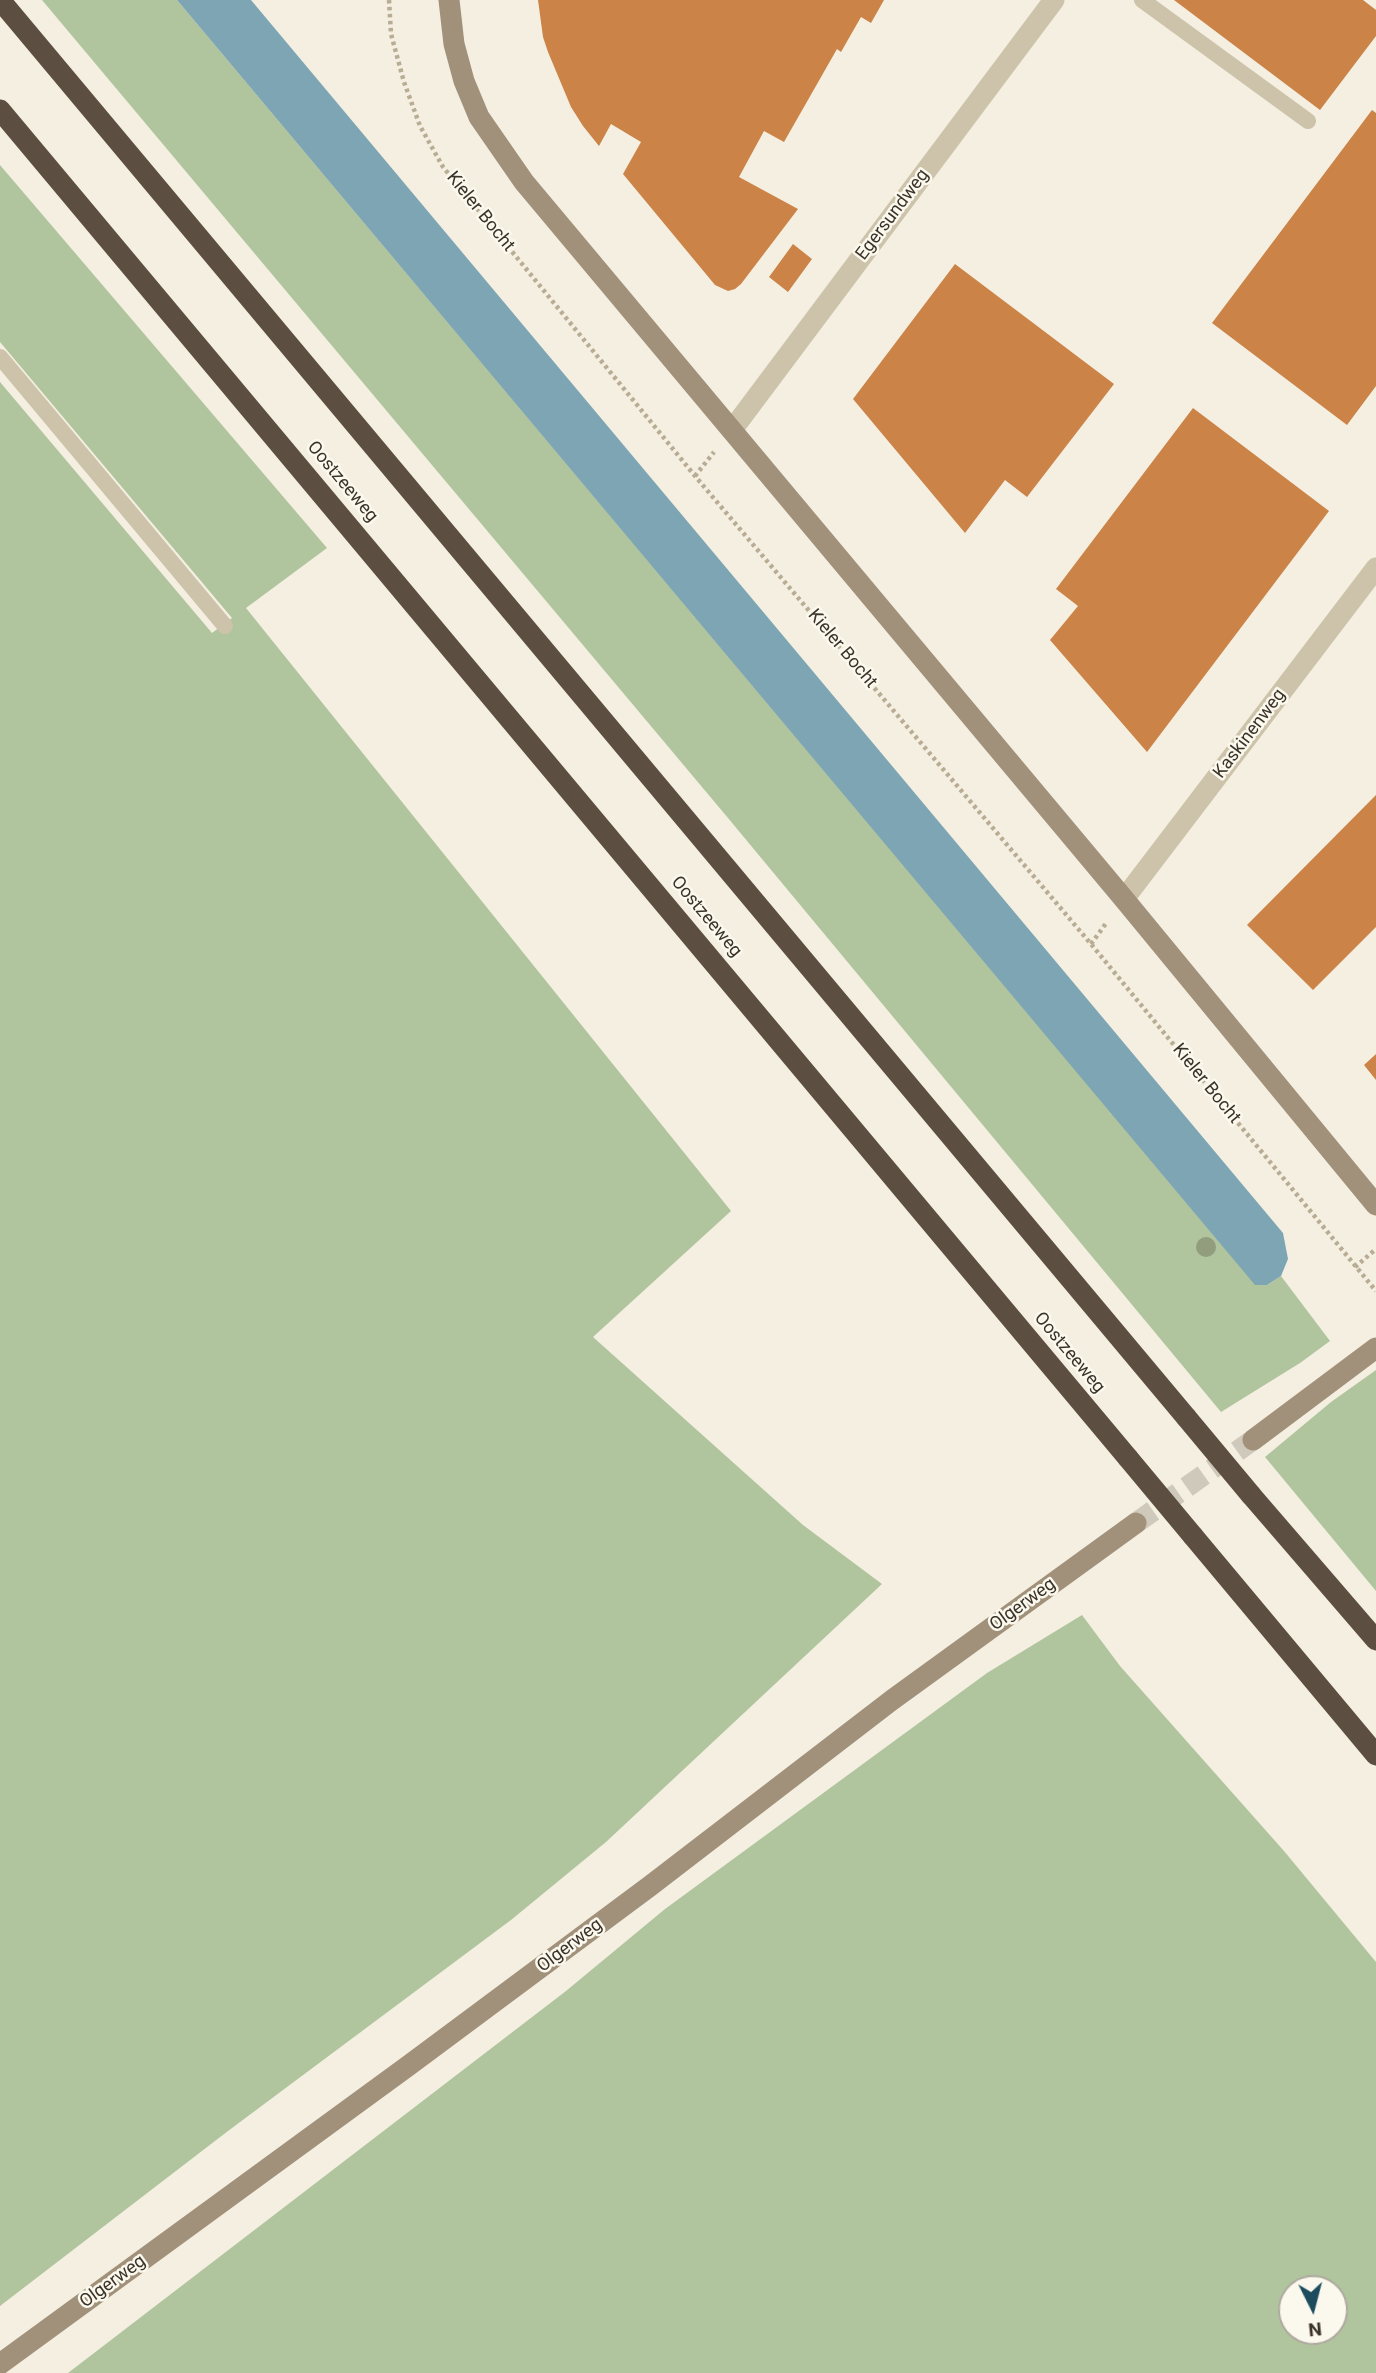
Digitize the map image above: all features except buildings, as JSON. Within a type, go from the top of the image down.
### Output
[{"type":"highway","points":[[0,0],[1251,1495],[1376,1640]]},
{"type":"highway","name":"Oostzeeweg","points":[[0,110],[1376,1755]]},
{"type":"street","points":[[449,0],[454,44],[464,81],[479,117],[524,182],[1124,899],[1376,1205]]},
{"type":"street","name":"Egersundweg","points":[[732,430],[1054,0]]},
{"type":"street","name":"Kaskinenweg","points":[[1124,899],[1376,568]]},
{"type":"street","points":[[1253,1440],[1376,1348]]},
{"type":"street","name":"Olgerweg","points":[[0,2364],[650,1886],[891,1700],[1136,1523]]},
{"type":"lane","points":[[1142,0],[1308,121]]},
{"type":"lane","points":[[0,357],[225,626]]},
{"type":"path","name":"Kieler Bocht","points":[[389,0],[391,34],[404,82],[420,125],[443,167],[695,476],[1091,944],[1355,1266]]},
{"type":"path","points":[[1376,1249],[1355,1266],[1376,1291]]},
{"type":"green space","points":[[42,0],[177,0],[1255,1284],[1267,1285],[1281,1276],[1330,1341],[1221,1412],[728,818]]},
{"type":"green space","points":[[0,165],[327,548],[246,608],[731,1211],[593,1337],[803,1525],[882,1584],[606,1842],[511,1920],[228,2131],[0,2306],[0,382],[212,633],[232,618],[0,342]]},
{"type":"green space","points":[[1376,1370],[1376,1591],[1265,1457],[1331,1402]]},
{"type":"green space","points":[[1082,1615],[1120,1666],[1284,1851],[1376,1962],[1376,2373],[68,2373],[566,1991],[665,1909],[987,1673]]},
{"type":"water","points":[[177,0],[251,0],[1283,1233],[1288,1259],[1281,1276],[1267,1285],[1255,1285]]},
{"type":"tunnel","points":[[1136,1523],[1253,1440]]}]
